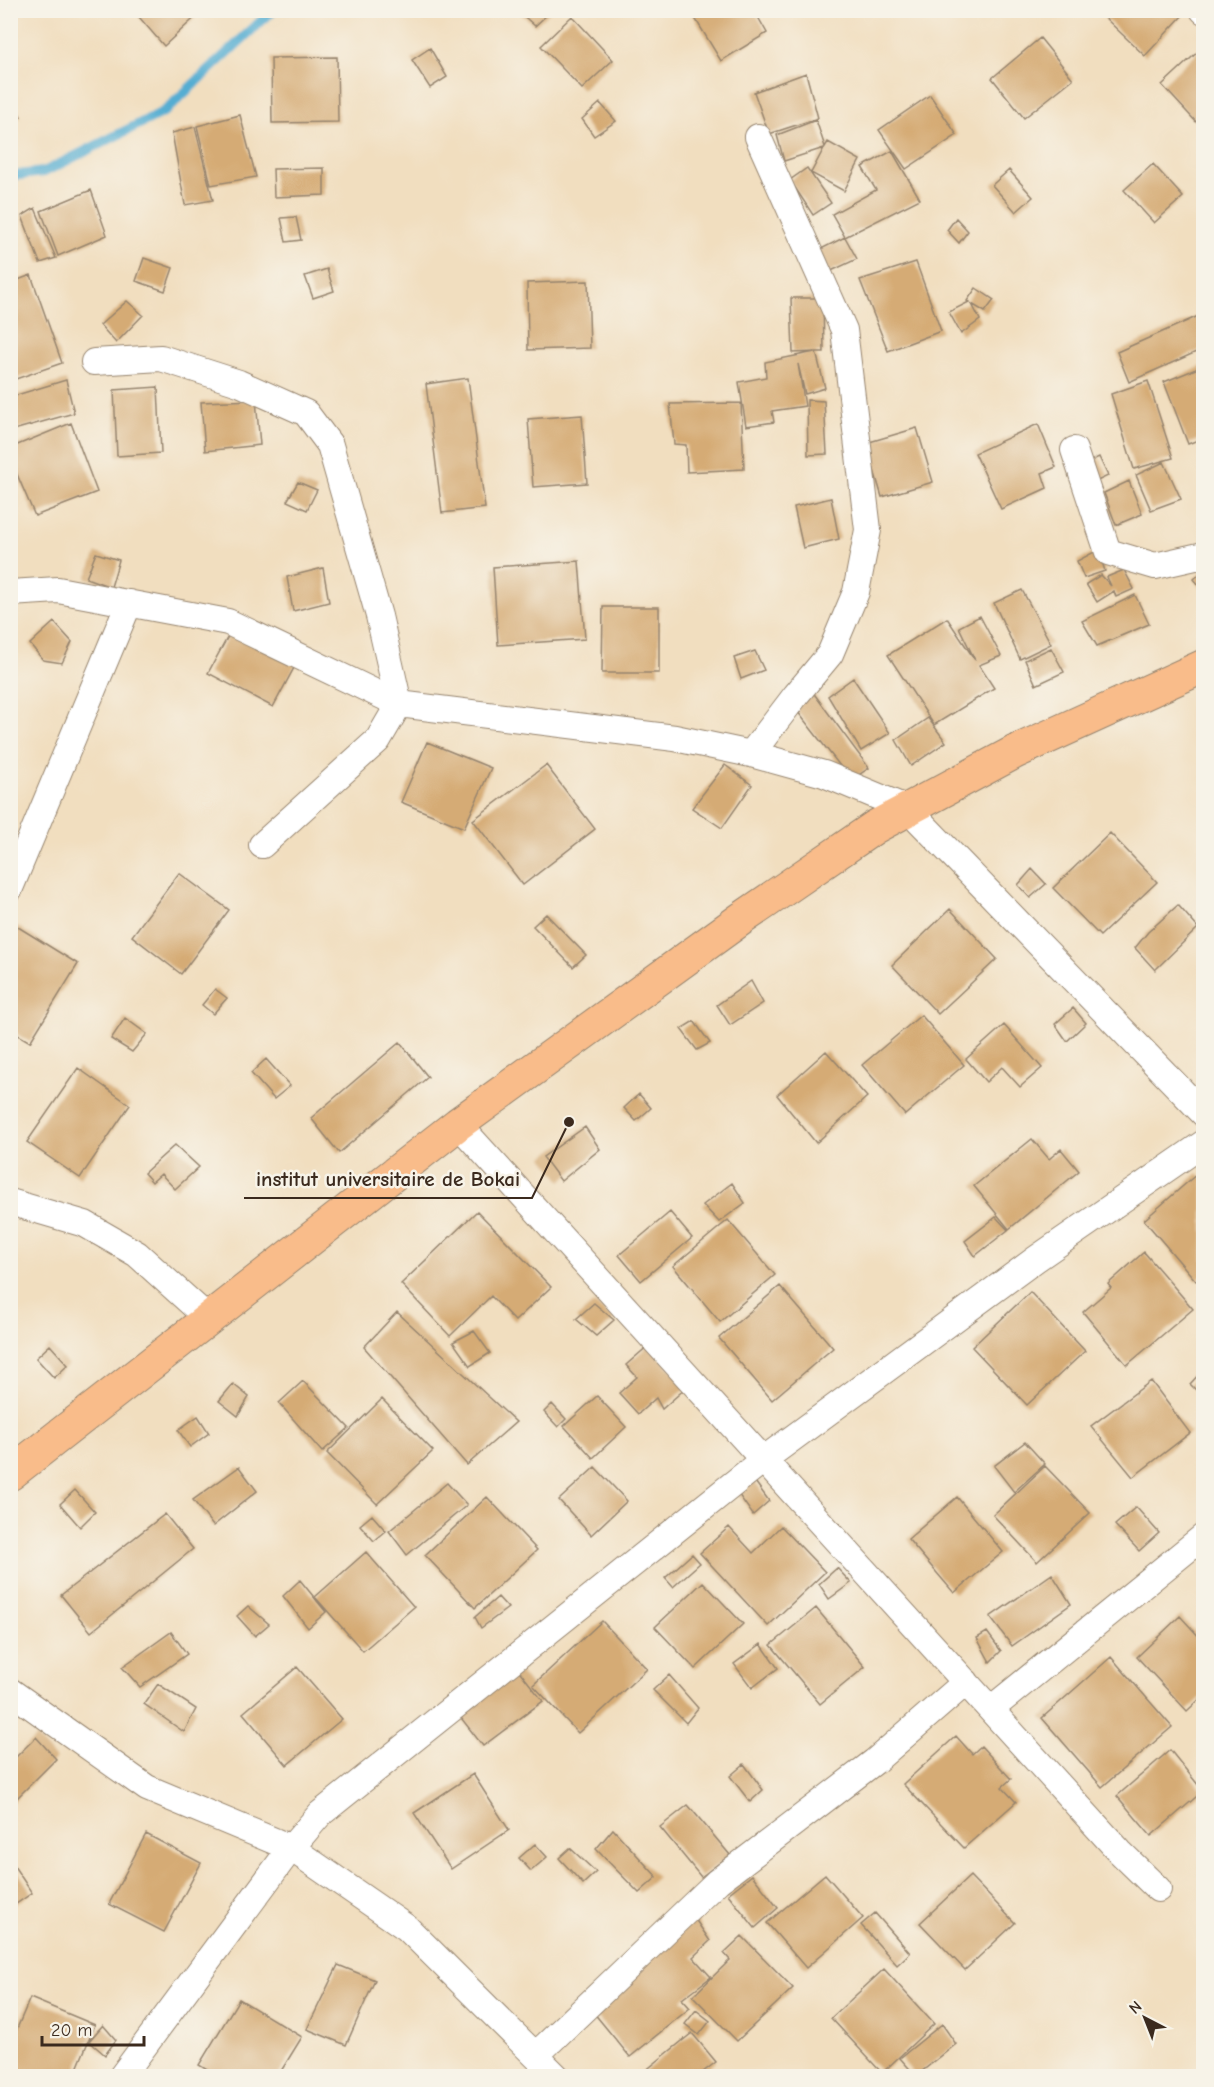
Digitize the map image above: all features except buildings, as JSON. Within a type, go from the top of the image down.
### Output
[{"type":"highway","points":[[10,1474],[458,1124],[741,919],[875,827],[1015,752],[1203,666]]},
{"type":"street","points":[[751,754],[830,654],[856,592],[868,530],[844,330],[758,136]]},
{"type":"street","points":[[94,362],[160,358],[239,383],[306,413],[330,445],[379,616],[399,704],[378,740],[262,845]]},
{"type":"street","points":[[1074,450],[1108,552],[1155,566],[1203,555]]},
{"type":"street","points":[[10,593],[58,590],[228,622],[399,704],[675,738],[751,754],[824,774],[908,809],[1203,1114]]},
{"type":"street","points":[[10,888],[129,603]]},
{"type":"street","points":[[458,1124],[1120,1852],[1158,1889]]},
{"type":"street","points":[[122,2076],[291,1848],[320,1814],[763,1460],[1036,1259],[1203,1143]]},
{"type":"street","points":[[10,1202],[85,1224],[137,1254],[210,1320]]},
{"type":"street","points":[[991,1709],[1203,1536]]},
{"type":"street","points":[[536,2055],[718,1881],[874,1761],[966,1682]]},
{"type":"street","points":[[10,1691],[147,1788],[291,1848],[407,1928],[556,2076]]},
{"type":"waterway","points":[[10,176],[44,172],[165,111],[273,10]]},
{"type":"place","name":"institut universitaire de Bokai","points":[[569,1122]]}]
